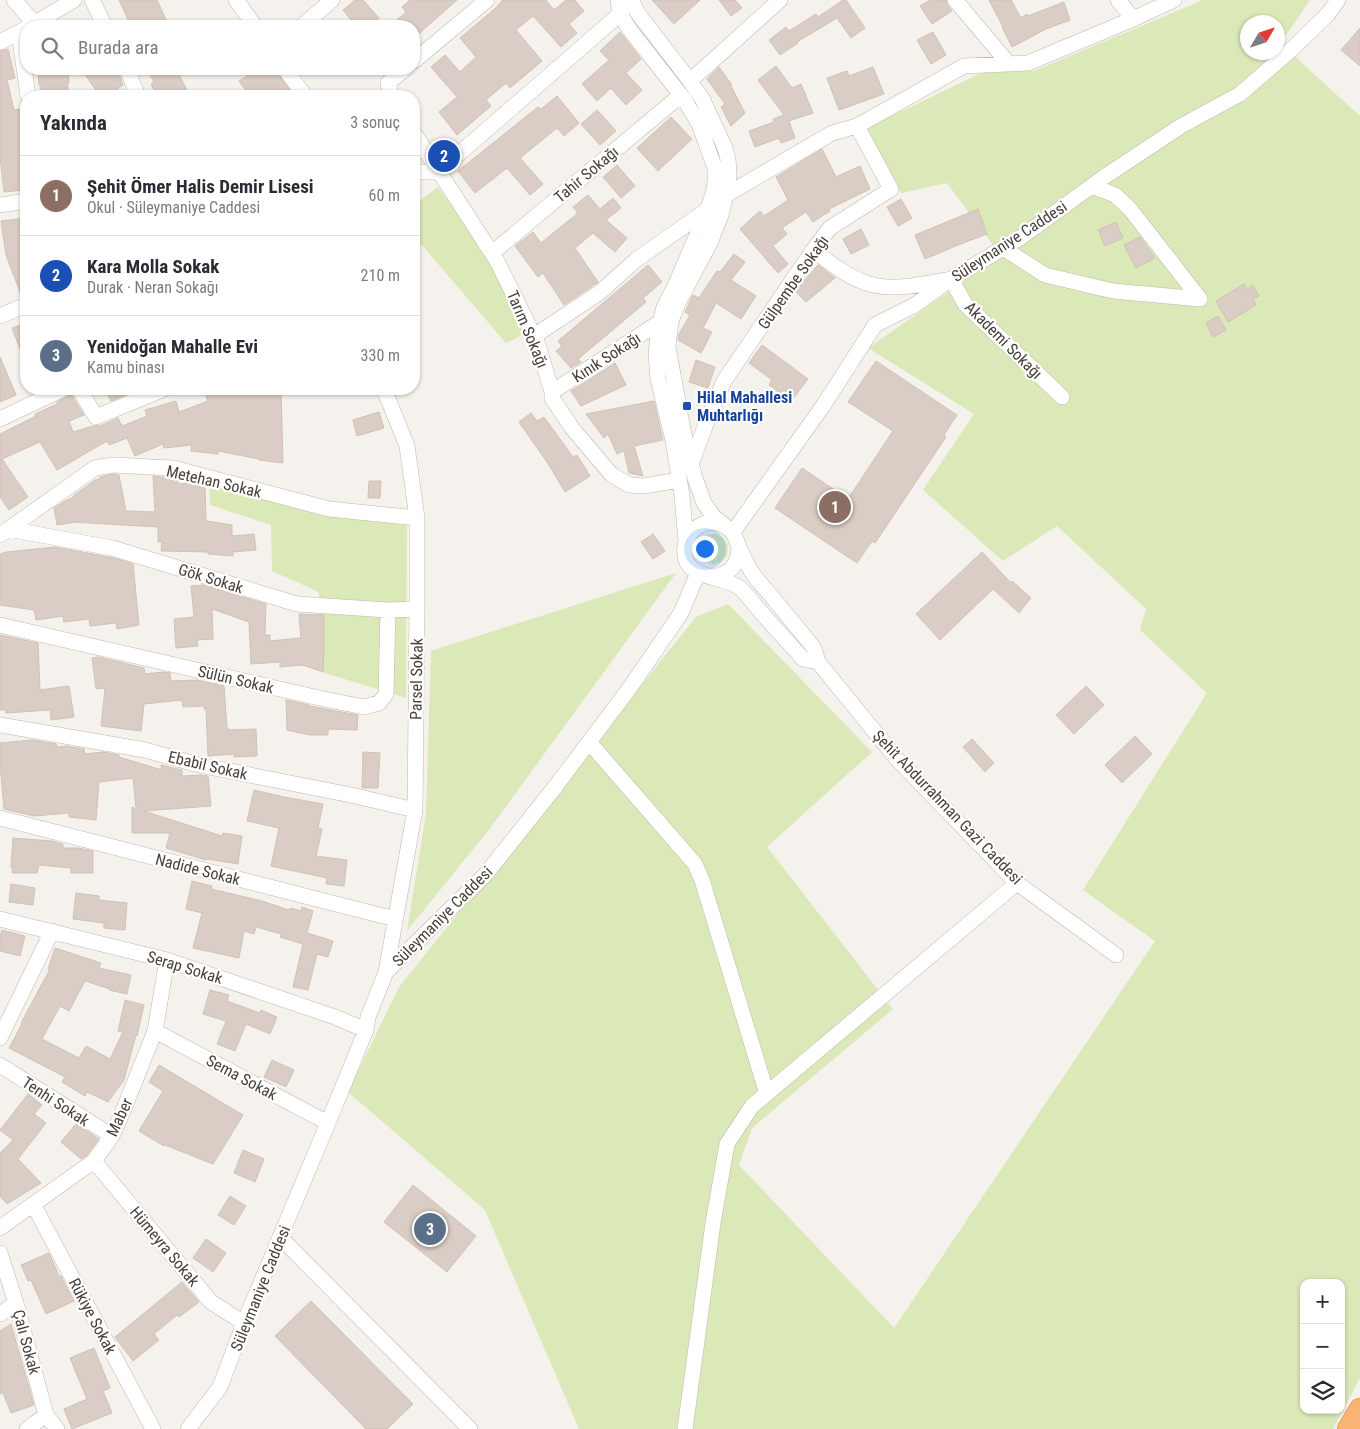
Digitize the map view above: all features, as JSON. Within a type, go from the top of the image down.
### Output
[{"type":"highway","points":[[1348,1429],[1360,1409]]},
{"type":"street","points":[[14,0],[24,20]]},
{"type":"street","points":[[41,20],[74,0]]},
{"type":"street","points":[[92,0],[102,20]]},
{"type":"street","points":[[236,0],[251,20]]},
{"type":"street","points":[[309,20],[332,0]]},
{"type":"street","points":[[420,56],[488,0]]},
{"type":"street","points":[[420,172],[438,172],[619,7],[630,0],[637,12],[690,81],[709,113],[728,159],[729,174],[721,215],[710,243],[678,303],[671,321],[668,347],[684,435],[695,478],[704,503],[714,517],[729,529],[737,539],[739,548],[736,564],[730,571],[714,577]]},
{"type":"street","points":[[690,81],[780,0]]},
{"type":"street","points":[[955,0],[1008,64]]},
{"type":"street","points":[[1118,0],[1133,20]]},
{"type":"street","points":[[534,336],[599,293],[636,260],[726,195],[832,133],[857,126],[964,66],[1028,63],[1133,20],[1174,0]]},
{"type":"street","points":[[1320,22],[1323,0]]},
{"type":"street","name":"Süleymaniye Caddesi","points":[[729,529],[823,406],[876,325],[915,305],[951,279],[1020,238],[1092,186],[1181,126],[1240,94],[1293,48],[1328,14],[1338,0]]},
{"type":"street","points":[[619,7],[630,30],[681,95],[699,124],[716,171],[714,191],[707,210],[664,308],[656,353],[658,379],[673,440],[682,496],[686,541]]},
{"type":"street","points":[[0,42],[20,32]]},
{"type":"street","points":[[28,75],[28,90]]},
{"type":"street","points":[[129,75],[136,90]]},
{"type":"street","points":[[289,75],[301,90]]},
{"type":"street","points":[[390,90],[388,83],[398,75]]},
{"type":"street","name":"Tahir Sokağı","points":[[492,253],[681,95]]},
{"type":"street","name":"Gülpembe Sokağı","points":[[691,464],[724,381],[813,250],[830,228],[891,189],[857,126]]},
{"type":"street","name":"Tarım Sokağı","points":[[420,143],[497,262],[534,336],[552,392],[552,398],[572,428],[611,474],[628,484],[644,486],[679,480]]},
{"type":"street","points":[[1004,248],[1045,275],[1113,291],[1200,299],[1130,209],[1115,195],[1092,186]]},
{"type":"street","points":[[0,205],[20,202]]},
{"type":"street","points":[[813,250],[843,272],[866,283],[891,287],[921,285],[951,279]]},
{"type":"street","name":"Akademi Sokağı","points":[[951,279],[965,304],[1062,397]]},
{"type":"street","points":[[0,316],[20,308]]},
{"type":"street","name":"Kınık Sokağı","points":[[552,392],[660,322]]},
{"type":"street","points":[[0,419],[50,395]]},
{"type":"street","points":[[83,395],[96,417],[149,395]]},
{"type":"street","name":"Parsel Sokak","points":[[386,395],[407,446],[417,518],[417,609],[415,810],[386,972]]},
{"type":"street","name":"Metehan Sokak","points":[[4,532],[95,468],[112,465],[173,468],[329,509],[417,518]]},
{"type":"street","points":[[729,529],[716,523],[707,523],[698,526],[691,532],[684,550],[686,560],[691,568],[698,573],[739,587],[803,659],[818,662],[814,648],[752,574],[739,548]]},
{"type":"street","name":"Gök Sokak","points":[[4,532],[112,548],[297,604],[388,610],[417,609]]},
{"type":"street","name":"Süleymaniye Caddesi","points":[[188,1429],[220,1388],[244,1323],[366,1030],[368,1017],[386,972],[485,875],[589,742],[629,689],[681,613],[698,573]]},
{"type":"street","name":"Sülün Sokak","points":[[0,626],[309,696],[364,706],[379,703],[386,694],[388,610]]},
{"type":"street","name":"Şehit Abdurrahman Gazi Caddesi","points":[[818,662],[897,759],[1017,883],[1116,955]]},
{"type":"street","name":"Ebabil Sokak","points":[[0,725],[145,750],[199,766],[351,795],[415,810]]},
{"type":"street","points":[[589,742],[695,864],[702,880],[767,1094]]},
{"type":"street","name":"Nadide Sokak","points":[[0,818],[395,919]]},
{"type":"street","points":[[685,1429],[713,1223],[727,1144],[752,1106],[1017,883]]},
{"type":"street","name":"Serap Sokak","points":[[0,919],[167,960],[335,1017],[366,1030]]},
{"type":"street","points":[[0,1038],[52,931]]},
{"type":"street","name":"Maber","points":[[0,1228],[94,1161],[112,1136],[155,1031],[167,960]]},
{"type":"street","name":"Sema Sokak","points":[[155,1031],[328,1123]]},
{"type":"street","name":"Tenhi Sokak","points":[[0,1065],[112,1136]]},
{"type":"street","name":"Hümeyra Sokak","points":[[94,1161],[211,1302],[244,1323]]},
{"type":"street","name":"Rükiye Sokak","points":[[33,1204],[153,1429]]},
{"type":"street","points":[[280,1237],[470,1429]]},
{"type":"street","name":"Çalı Sokak","points":[[0,1253],[16,1303],[46,1415],[57,1429]]},
{"type":"street","points":[[0,1314],[16,1303]]},
{"type":"street","points":[[27,1429],[46,1415]]},
{"type":"green space","points":[[1203,0],[1310,0],[1285,37],[1285,15],[1240,15],[1240,60],[1285,60],[1285,44],[1302,63],[1360,116],[1360,1378],[1345,1406],[1345,1279],[1300,1279],[1300,1414],[1341,1414],[1333,1429],[579,1429],[485,1210],[348,1092],[399,987],[696,617],[728,604],[872,752],[767,847],[893,1009],[752,1128],[739,1165],[894,1328],[1155,941],[1083,890],[1207,693],[1140,630],[1146,609],[1057,526],[1003,561],[923,490],[974,414],[868,348],[1001,256],[947,183],[901,193],[867,128],[985,71],[1034,71]]},
{"type":"green space","points":[[438,187],[539,327],[506,343],[420,243],[420,200]]},
{"type":"green space","points":[[209,484],[407,525],[406,698],[322,672],[319,592],[272,571],[271,525],[210,505]]},
{"type":"green space","points":[[713,534],[723,539],[728,549],[723,559],[713,564],[703,559],[698,549],[703,539]]},
{"type":"green space","points":[[676,573],[491,827],[407,931],[426,814],[431,651]]},
{"type":"building","points":[[119,0],[157,0],[166,20],[128,20]]},
{"type":"building","points":[[355,0],[363,0],[379,18],[376,20],[351,20],[343,10]]},
{"type":"building","points":[[410,0],[457,0],[420,33],[420,20],[397,20],[406,12],[402,7]]},
{"type":"building","points":[[503,0],[546,0],[554,10],[566,0],[575,0],[584,11],[569,24],[577,33],[561,47],[533,16],[516,30],[542,61],[510,88],[506,83],[486,100],[491,106],[457,135],[439,112],[457,97],[431,67],[445,55],[460,72],[476,57],[460,38]]},
{"type":"building","points":[[652,0],[700,0],[674,24]]},
{"type":"building","points":[[719,0],[735,0],[742,8],[731,16]]},
{"type":"building","points":[[843,0],[846,0],[865,28],[851,38],[837,18],[797,42],[780,55],[769,40],[786,27],[789,31],[816,14],[818,17]]},
{"type":"building","points":[[930,0],[946,0],[952,11],[932,24],[920,6]]},
{"type":"building","points":[[989,0],[1011,0],[1021,18],[1027,14],[1028,16],[1064,2],[1070,20],[1046,29],[1012,47]]},
{"type":"building","points":[[1360,28],[1360,66],[1341,50]]},
{"type":"building","points":[[620,32],[641,59],[626,73],[642,90],[626,105],[611,88],[597,101],[582,84],[609,60],[600,51]]},
{"type":"building","points":[[933,32],[946,55],[931,64],[917,40]]},
{"type":"building","points":[[8,49],[15,78],[7,80],[14,110],[19,109],[20,114],[20,191],[4,192],[0,157],[0,51]]},
{"type":"building","points":[[776,66],[792,88],[801,84],[813,113],[789,121],[795,138],[781,143],[779,138],[755,147],[749,131],[774,122],[773,119],[784,115],[758,80]]},
{"type":"building","points":[[719,67],[732,85],[745,113],[731,126],[721,107],[725,104],[707,79]]},
{"type":"building","points":[[873,67],[884,94],[839,110],[827,78],[847,71],[849,76]]},
{"type":"building","points":[[38,75],[68,75],[68,90],[40,90]]},
{"type":"building","points":[[85,75],[119,75],[123,85],[116,90],[96,90]]},
{"type":"building","points":[[151,75],[179,75],[187,90],[154,90],[151,84],[154,83]]},
{"type":"building","points":[[248,75],[279,75],[290,90],[246,90],[239,81]]},
{"type":"building","points":[[557,96],[579,123],[564,136],[557,128],[520,158],[543,184],[530,195],[507,168],[475,193],[458,171],[538,107],[541,109]]},
{"type":"building","points":[[597,110],[616,131],[600,145],[581,124]]},
{"type":"building","points":[[671,117],[692,139],[658,171],[637,148]]},
{"type":"building","points":[[822,149],[836,177],[860,166],[870,189],[829,209],[830,211],[813,222],[806,212],[782,228],[787,234],[773,246],[788,264],[778,273],[740,229],[760,211],[764,216],[788,200],[776,177]]},
{"type":"building","points":[[617,165],[635,186],[621,198],[603,177]]},
{"type":"building","points":[[588,195],[600,209],[613,198],[621,208],[606,220],[627,238],[615,252],[593,233],[575,248],[598,282],[564,305],[543,273],[538,277],[515,246],[533,232],[541,243],[578,213],[573,207]]},
{"type":"building","points":[[901,199],[912,218],[898,226],[887,207]]},
{"type":"building","points":[[978,209],[987,234],[925,259],[915,235]]},
{"type":"building","points":[[20,219],[20,292],[6,255],[1,221]]},
{"type":"building","points":[[1116,222],[1123,238],[1105,246],[1098,230]]},
{"type":"building","points":[[861,229],[869,245],[851,254],[843,239]]},
{"type":"building","points":[[1140,237],[1155,258],[1136,268],[1124,245]]},
{"type":"building","points":[[734,254],[745,262],[731,280],[756,296],[741,319],[716,303],[703,328],[712,332],[701,353],[678,340],[679,334],[690,315],[685,312],[693,295],[699,298],[717,271],[720,272]]},
{"type":"building","points":[[648,265],[662,282],[643,298],[646,302],[578,359],[581,362],[571,368],[556,351],[562,346],[558,341]]},
{"type":"building","points":[[818,265],[835,278],[806,302],[796,292]]},
{"type":"building","points":[[1244,284],[1247,289],[1253,285],[1259,296],[1253,299],[1256,305],[1228,322],[1216,301]]},
{"type":"building","points":[[1218,316],[1226,330],[1213,337],[1206,323]]},
{"type":"building","points":[[20,325],[20,349],[12,328]]},
{"type":"building","points":[[762,345],[808,379],[791,401],[769,385],[772,380],[749,363]]},
{"type":"building","points":[[0,357],[16,395],[0,402]]},
{"type":"building","points":[[696,360],[715,367],[708,388],[689,382]]},
{"type":"building","points":[[876,361],[957,415],[944,435],[946,437],[875,543],[872,541],[857,563],[775,508],[802,468],[848,499],[893,431],[848,402]]},
{"type":"building","points":[[615,363],[626,385],[581,406],[571,391]]},
{"type":"building","points":[[70,395],[72,395],[84,415],[69,421],[73,432],[93,426],[100,426],[118,418],[122,426],[147,416],[145,410],[176,401],[179,412],[208,401],[206,395],[281,395],[283,463],[218,451],[218,454],[191,451],[192,445],[164,448],[163,444],[135,456],[127,438],[109,445],[107,441],[57,470],[40,442],[2,459],[28,497],[9,510],[0,497],[0,434],[36,416],[35,414],[57,404],[57,402]]},
{"type":"building","points":[[108,395],[125,395],[111,401]]},
{"type":"building","points":[[654,401],[663,440],[634,446],[643,476],[629,473],[624,451],[617,454],[608,434],[604,438],[586,414]]},
{"type":"building","points":[[379,412],[384,428],[357,436],[353,420]]},
{"type":"building","points":[[531,413],[537,421],[544,417],[573,457],[577,455],[590,476],[565,492],[519,422]]},
{"type":"building","points":[[113,474],[119,475],[126,511],[155,512],[153,476],[178,479],[178,484],[194,483],[205,486],[206,521],[232,525],[232,536],[254,534],[256,550],[233,552],[233,556],[208,554],[208,552],[161,551],[162,542],[158,542],[158,527],[71,522],[57,525],[54,508],[74,497],[74,495],[95,480],[100,479],[100,477]]},
{"type":"building","points":[[369,481],[381,481],[380,498],[368,498]]},
{"type":"building","points":[[653,534],[665,551],[653,559],[641,542]]},
{"type":"building","points":[[55,547],[114,558],[133,564],[139,625],[117,629],[116,623],[90,626],[89,619],[64,622],[63,616],[36,620],[34,610],[0,605],[0,554]]},
{"type":"building","points":[[982,552],[1011,583],[1012,581],[1031,598],[1019,613],[993,589],[940,640],[916,614]]},
{"type":"building","points":[[203,585],[266,604],[265,635],[270,635],[270,641],[301,638],[299,614],[324,615],[323,672],[303,665],[280,667],[280,662],[251,664],[249,622],[212,609],[213,639],[197,640],[198,646],[176,648],[174,619],[194,617],[191,586]]},
{"type":"building","points":[[0,635],[38,643],[40,690],[69,686],[74,717],[51,720],[50,710],[6,713],[6,710],[0,710]]},
{"type":"building","points":[[98,657],[144,668],[145,674],[170,673],[171,681],[197,680],[224,686],[227,728],[228,730],[256,729],[257,756],[234,757],[234,754],[208,756],[206,709],[204,709],[204,706],[183,707],[182,700],[144,704],[141,731],[101,726],[105,688],[96,689],[92,658]]},
{"type":"building","points":[[1086,686],[1104,705],[1074,734],[1056,715]]},
{"type":"building","points":[[286,700],[358,715],[357,730],[328,729],[328,735],[310,735],[287,730]]},
{"type":"building","points":[[1135,736],[1152,754],[1122,783],[1105,765]]},
{"type":"building","points":[[972,739],[994,763],[985,772],[963,747]]},
{"type":"building","points":[[32,740],[56,744],[57,747],[66,746],[84,749],[85,754],[103,752],[119,755],[119,757],[162,770],[161,765],[182,770],[182,776],[208,776],[211,806],[144,811],[222,836],[223,833],[242,836],[238,864],[206,860],[166,848],[170,833],[132,833],[132,807],[136,809],[133,778],[99,782],[96,820],[69,817],[69,813],[34,816],[4,809],[0,774],[0,743]]},
{"type":"building","points":[[363,752],[380,753],[378,788],[362,788]]},
{"type":"building","points":[[254,790],[323,804],[318,828],[322,829],[316,856],[347,860],[344,886],[326,884],[327,878],[271,866],[279,828],[247,821]]},
{"type":"building","points":[[13,838],[52,841],[63,844],[63,848],[93,851],[93,873],[71,873],[71,868],[39,865],[37,873],[12,873]]},
{"type":"building","points":[[192,881],[212,886],[211,889],[262,901],[289,910],[290,908],[301,911],[302,907],[313,911],[307,933],[333,941],[328,957],[317,954],[308,990],[293,987],[303,944],[280,937],[281,934],[256,927],[254,934],[244,931],[239,958],[193,948],[202,913],[186,909]]},
{"type":"building","points":[[11,884],[35,888],[33,905],[9,902]]},
{"type":"building","points":[[76,893],[99,896],[99,900],[127,903],[125,930],[104,928],[104,923],[73,919]]},
{"type":"building","points":[[2,930],[25,936],[20,956],[0,951]]},
{"type":"building","points":[[55,948],[101,963],[99,968],[131,975],[127,994],[109,990],[85,981],[69,1011],[60,1006],[42,1039],[79,1058],[86,1046],[110,1059],[123,1032],[118,1031],[125,1000],[144,1005],[124,1080],[108,1102],[87,1092],[85,1096],[62,1082],[65,1077],[9,1048],[50,969],[48,969]]},
{"type":"building","points":[[210,990],[229,995],[227,1001],[260,1013],[261,1010],[277,1017],[270,1034],[246,1024],[235,1051],[217,1044],[226,1021],[203,1014]]},
{"type":"building","points":[[272,1060],[294,1070],[286,1087],[264,1077]]},
{"type":"building","points":[[159,1065],[243,1115],[213,1164],[164,1146],[139,1131],[163,1091],[149,1082]]},
{"type":"building","points":[[28,1094],[42,1105],[34,1114],[46,1123],[18,1159],[41,1183],[7,1204],[0,1196],[0,1153],[13,1140],[0,1130]]},
{"type":"building","points":[[76,1124],[99,1139],[87,1155],[81,1159],[61,1142]]},
{"type":"building","points":[[243,1150],[264,1159],[255,1182],[234,1173]]},
{"type":"building","points":[[413,1185],[476,1236],[447,1272],[384,1222]]},
{"type":"building","points":[[230,1196],[246,1206],[234,1225],[218,1215]]},
{"type":"building","points":[[206,1239],[226,1253],[213,1272],[193,1258]]},
{"type":"building","points":[[49,1253],[59,1276],[61,1276],[74,1301],[46,1314],[31,1280],[28,1281],[21,1265]]},
{"type":"building","points":[[182,1282],[199,1302],[179,1317],[177,1315],[154,1334],[159,1340],[133,1361],[115,1337]]},
{"type":"building","points":[[311,1301],[413,1404],[387,1429],[366,1429],[275,1336]]},
{"type":"building","points":[[11,1324],[34,1405],[11,1413],[3,1393],[0,1394],[0,1331]]},
{"type":"building","points":[[94,1348],[110,1388],[103,1391],[112,1413],[72,1429],[64,1409],[87,1399],[70,1358]]},
{"type":"place","name":"Kara Molla Sokak","points":[[444,156]]},
{"type":"place","name":"Hilal Mahallesi Muhtarlığı","points":[[687,406]]},
{"type":"place","name":"Şehit Ömer Halis Demir Lisesi","points":[[835,507]]},
{"type":"place","name":"Yenidoğan Mahalle Evi","points":[[430,1229]]}]
